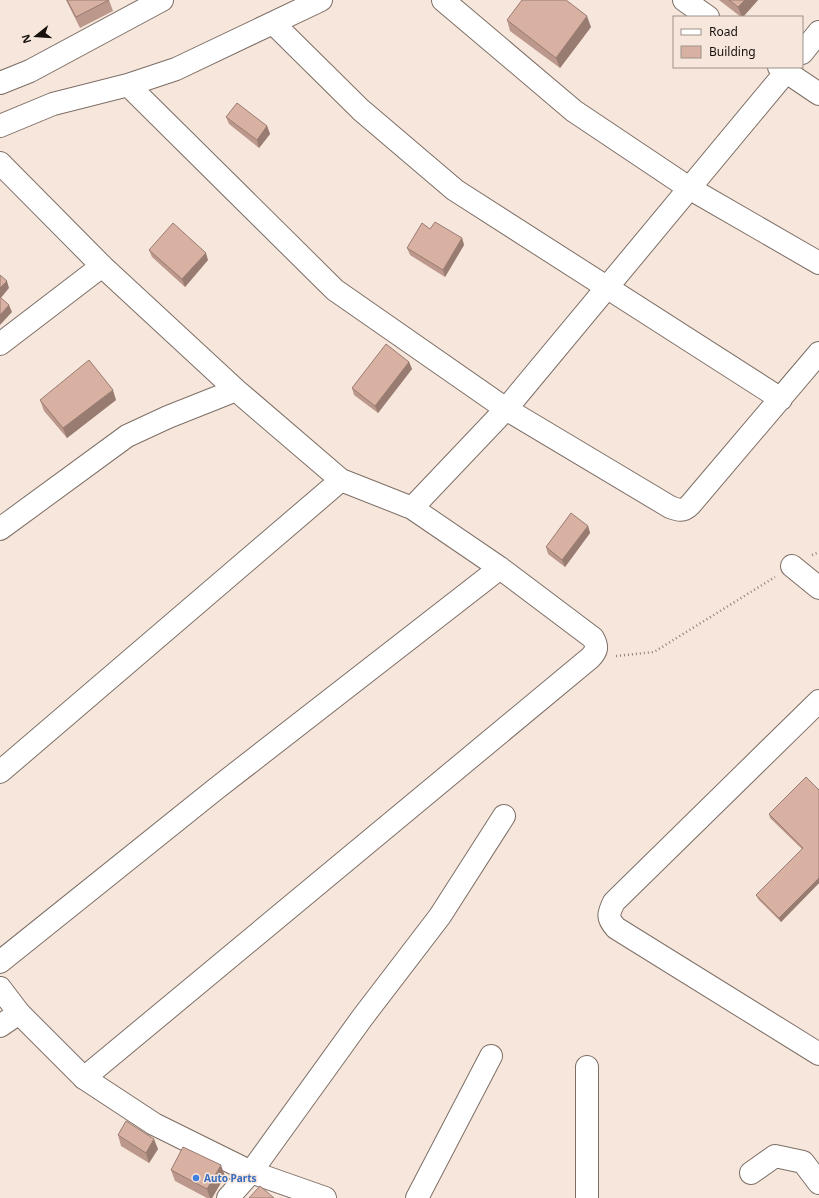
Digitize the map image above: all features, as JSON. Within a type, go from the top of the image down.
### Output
[{"type":"street","points":[[0,83],[30,71],[162,0]]},
{"type":"street","points":[[0,126],[53,104],[128,85],[176,69],[321,0]]},
{"type":"street","points":[[443,0],[574,111],[689,188],[819,263]]},
{"type":"street","points":[[684,0],[707,16]]},
{"type":"street","points":[[272,23],[361,110],[455,190],[781,399]]},
{"type":"street","points":[[803,52],[819,32]]},
{"type":"street","points":[[412,508],[506,409],[689,188],[785,69],[819,94]]},
{"type":"street","points":[[128,85],[335,290],[506,409],[670,507],[685,510],[690,506],[819,353]]},
{"type":"street","points":[[0,163],[102,266],[236,390],[341,480],[412,508],[500,568],[593,638],[597,645],[596,652],[590,658],[84,1078]]},
{"type":"street","points":[[0,344],[102,266]]},
{"type":"street","points":[[0,528],[128,436],[168,417],[236,390]]},
{"type":"street","points":[[0,772],[341,480]]},
{"type":"street","points":[[792,566],[819,588]]},
{"type":"street","points":[[0,962],[217,788],[500,568]]},
{"type":"street","points":[[819,701],[614,902],[609,913],[609,920],[616,928],[819,1054]]},
{"type":"street","points":[[228,1198],[251,1172],[362,1018],[440,916],[504,816]]},
{"type":"street","points":[[0,988],[19,1013],[84,1078],[154,1124],[251,1172],[325,1198]]},
{"type":"street","points":[[0,1026],[19,1013]]},
{"type":"street","points":[[417,1198],[491,1056]]},
{"type":"street","points":[[587,1198],[588,1067]]},
{"type":"street","points":[[750,1173],[775,1156],[802,1162],[819,1183]]},
{"type":"path","points":[[590,658],[654,652],[792,566],[819,552]]},
{"type":"building","points":[[67,0],[109,0],[76,17]]},
{"type":"building","points":[[522,0],[566,0],[587,16],[556,58],[507,20]]},
{"type":"building","points":[[729,0],[745,0],[738,7]]},
{"type":"building","points":[[237,103],[267,126],[257,140],[226,117]]},
{"type":"building","points":[[435,222],[462,238],[443,270],[407,248],[422,223],[430,229]]},
{"type":"building","points":[[173,223],[206,253],[182,279],[149,250]]},
{"type":"building","points":[[0,275],[7,281],[0,288]]},
{"type":"building","points":[[0,297],[9,305],[0,315]]},
{"type":"building","points":[[386,344],[409,362],[375,406],[352,388]]},
{"type":"building","points":[[89,360],[113,390],[63,428],[40,400]]},
{"type":"building","points":[[571,513],[588,526],[562,560],[546,547]]},
{"type":"building","points":[[806,777],[819,790],[819,878],[779,918],[756,895],[803,848],[769,814]]},
{"type":"building","points":[[126,1121],[154,1139],[146,1153],[118,1135]]},
{"type":"building","points":[[183,1147],[221,1165],[207,1189],[171,1170]]},
{"type":"building","points":[[260,1186],[274,1198],[249,1198]]},
{"type":"place","name":"Auto Parts","points":[[196,1178]]}]
